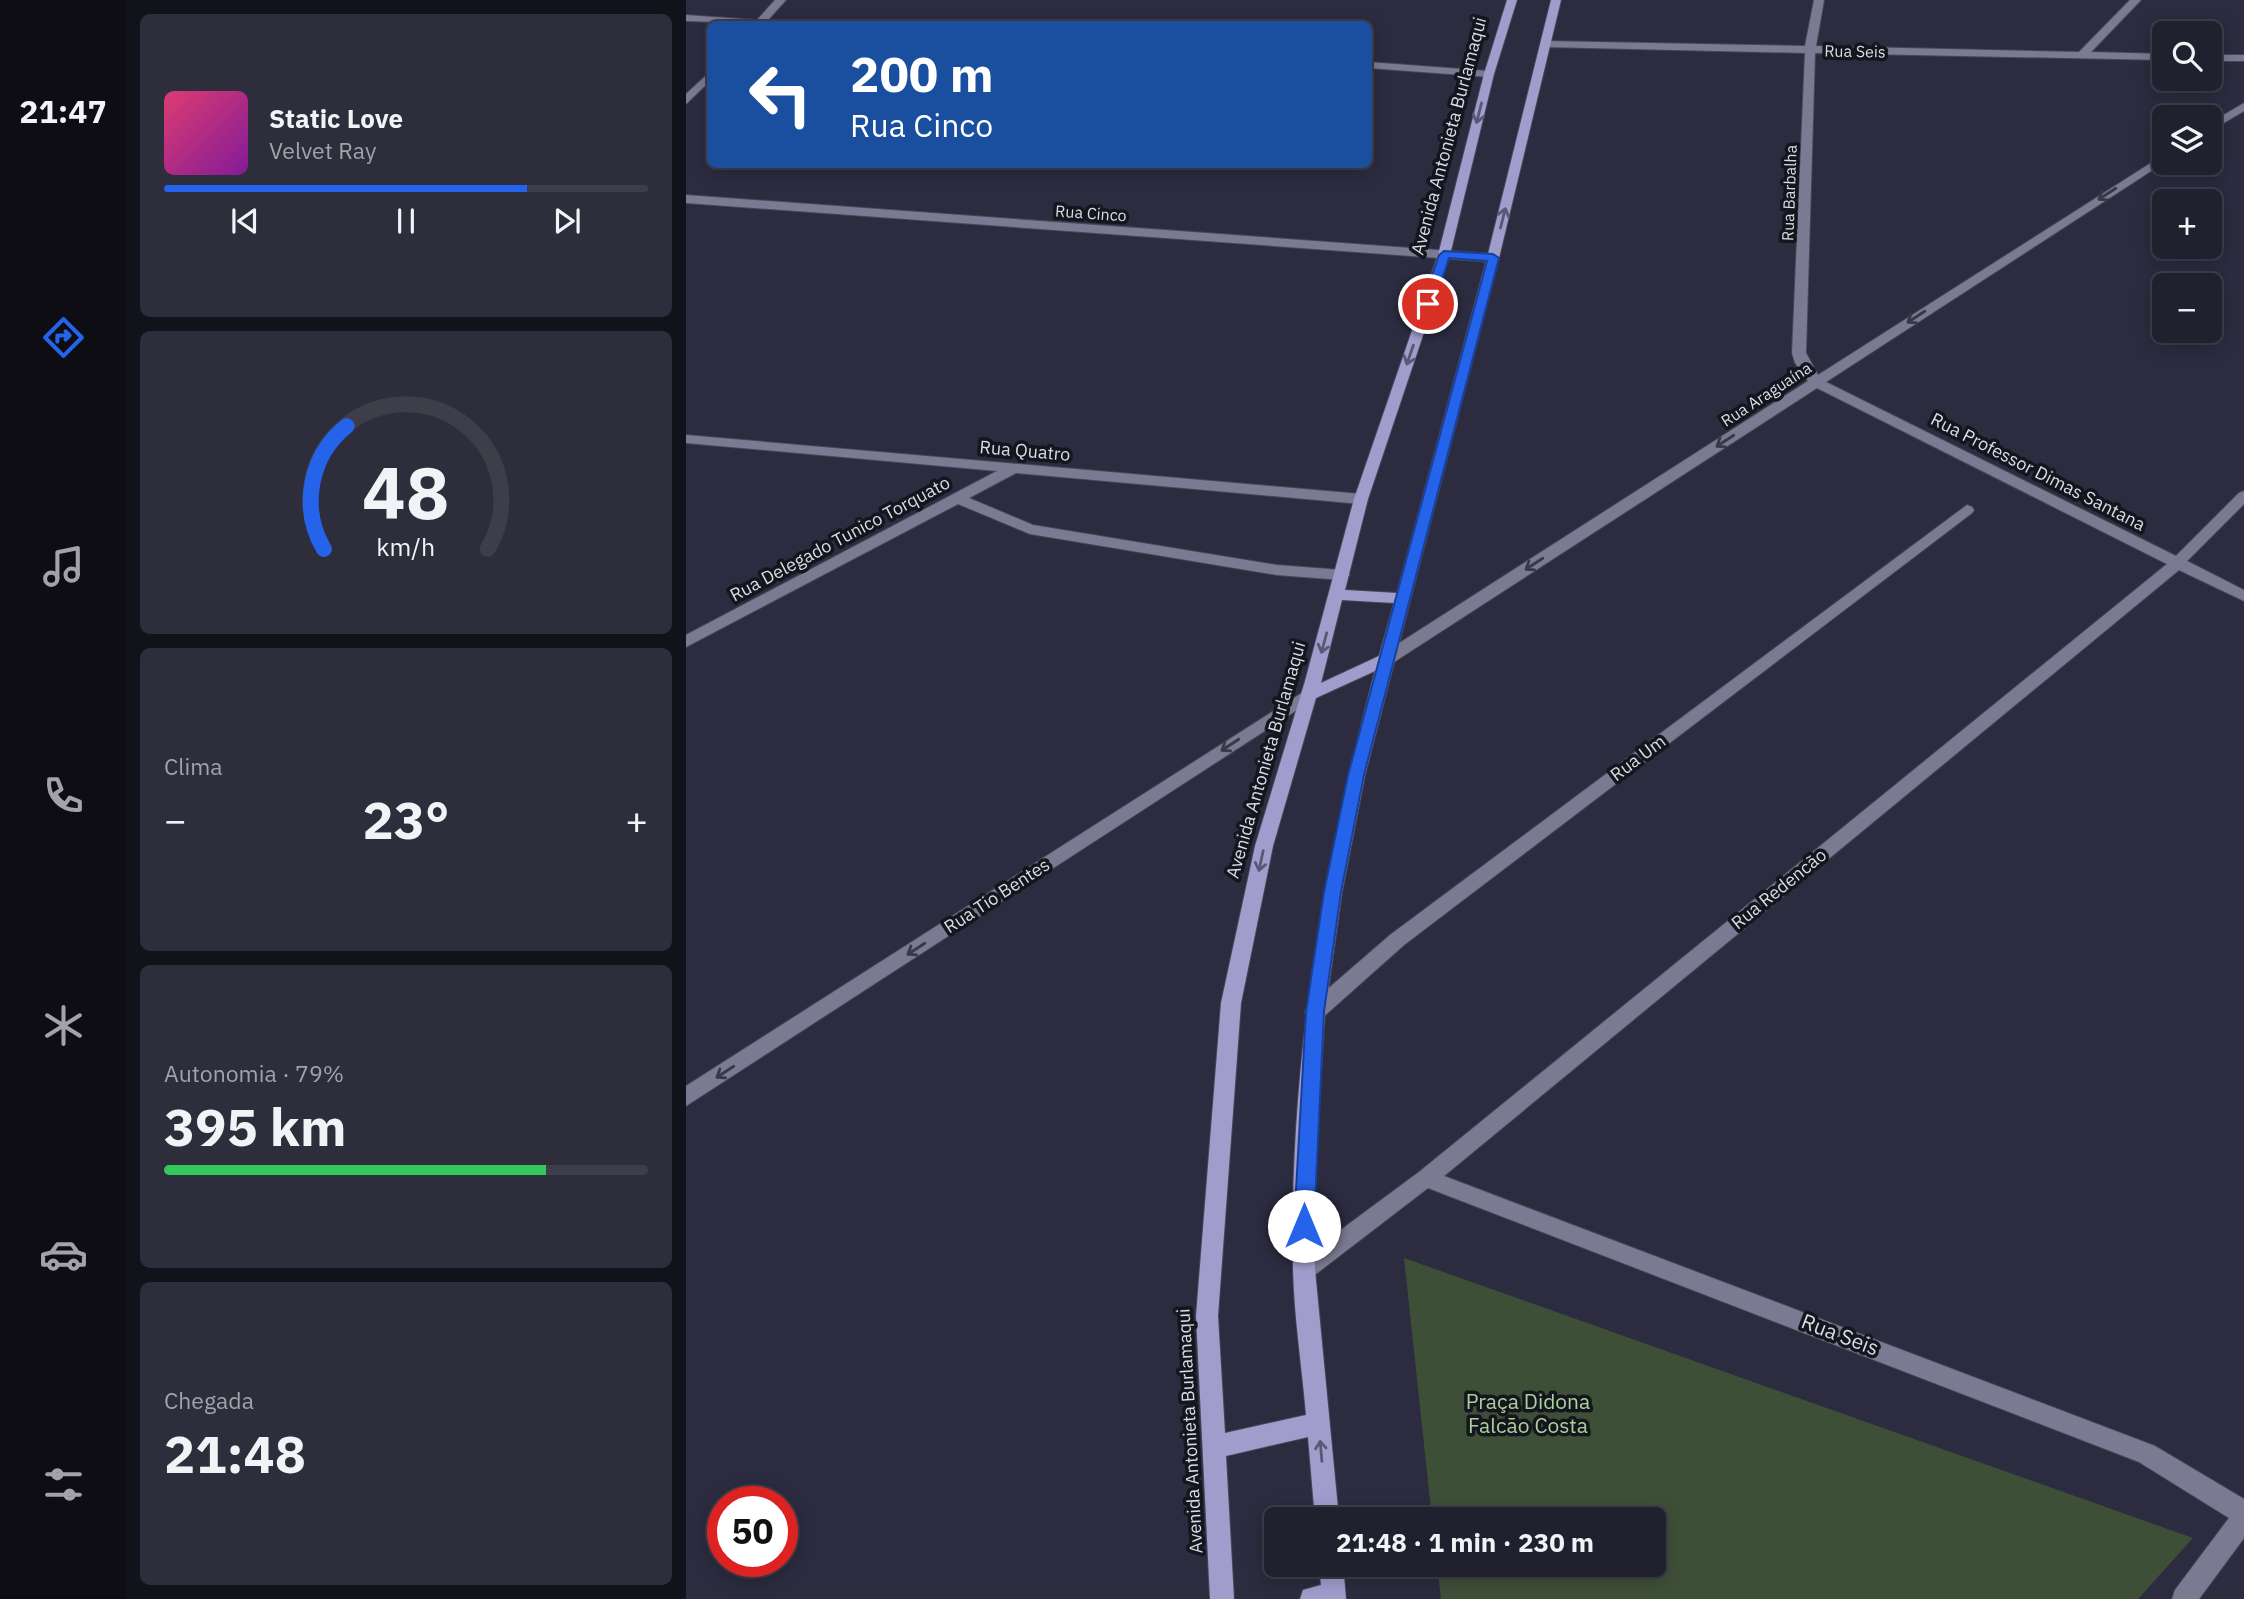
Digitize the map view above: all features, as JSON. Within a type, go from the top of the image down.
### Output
[{"type":"main road","name":"Avenida Antonieta Burlamaqui","points":[[1222,1599],[1207,1316],[1231,1003],[1264,846],[1337,595],[1361,499],[1444,255],[1489,74],[1512,0]]},
{"type":"main road","points":[[1325,1507],[1304,1270],[1304,1182],[1315,1012],[1333,892],[1356,775],[1493,258],[1556,0]]},
{"type":"main road","points":[[1337,595],[1401,598]]},
{"type":"main road","points":[[1308,695],[1385,660]]},
{"type":"main road","points":[[1214,1447],[1318,1424]]},
{"type":"main road","points":[[1326,1598],[1329,1577]]},
{"type":"street","points":[[762,21],[781,0]]},
{"type":"street","name":"Rua Barbalha","points":[[1816,382],[1802,363],[1799,353],[1810,50],[1819,0]]},
{"type":"street","points":[[2081,56],[2136,0]]},
{"type":"street","points":[[686,18],[722,21]]},
{"type":"street","name":"Rua Seis","points":[[1546,44],[2152,57]]},
{"type":"street","points":[[2222,58],[2244,58]]},
{"type":"street","points":[[1372,65],[1489,74]]},
{"type":"street","points":[[686,101],[707,78]]},
{"type":"street","points":[[2222,120],[2244,106]]},
{"type":"street","name":"Rua Araguaína","points":[[1385,660],[2152,165]]},
{"type":"street","name":"Rua Cinco","points":[[686,199],[1493,258]]},
{"type":"street","name":"Rua Professor Dimas Santana","points":[[1816,382],[2244,596]]},
{"type":"street","name":"Rua Quatro","points":[[686,439],[1361,499]]},
{"type":"street","name":"Rua Delegado Tunico Torquato","points":[[686,642],[1012,469]]},
{"type":"street","name":"Rua Redencão","points":[[1304,1270],[1426,1178],[2177,562],[2244,496]]},
{"type":"street","points":[[957,498],[1030,529],[1277,569],[1342,575]]},
{"type":"street","name":"Rua Um","points":[[1315,1012],[1397,940],[1967,510]]},
{"type":"street","name":"Rua Tio Bentes","points":[[686,1097],[1308,695]]},
{"type":"street","name":"Rua Seis","points":[[1426,1178],[2147,1454],[2244,1516]]},
{"type":"street","points":[[2184,1599],[2244,1516]]},
{"type":"green space","name":"Praça Didona Falcão Costa","points":[[1404,1258],[2193,1538],[2138,1599],[1441,1599],[1438,1577],[1666,1577],[1666,1507],[1431,1507]]},
{"type":"route","points":[[1304,1226],[1304,1182],[1315,1012],[1333,892],[1356,775],[1385,660],[1493,258],[1444,255],[1428,304]]}]
